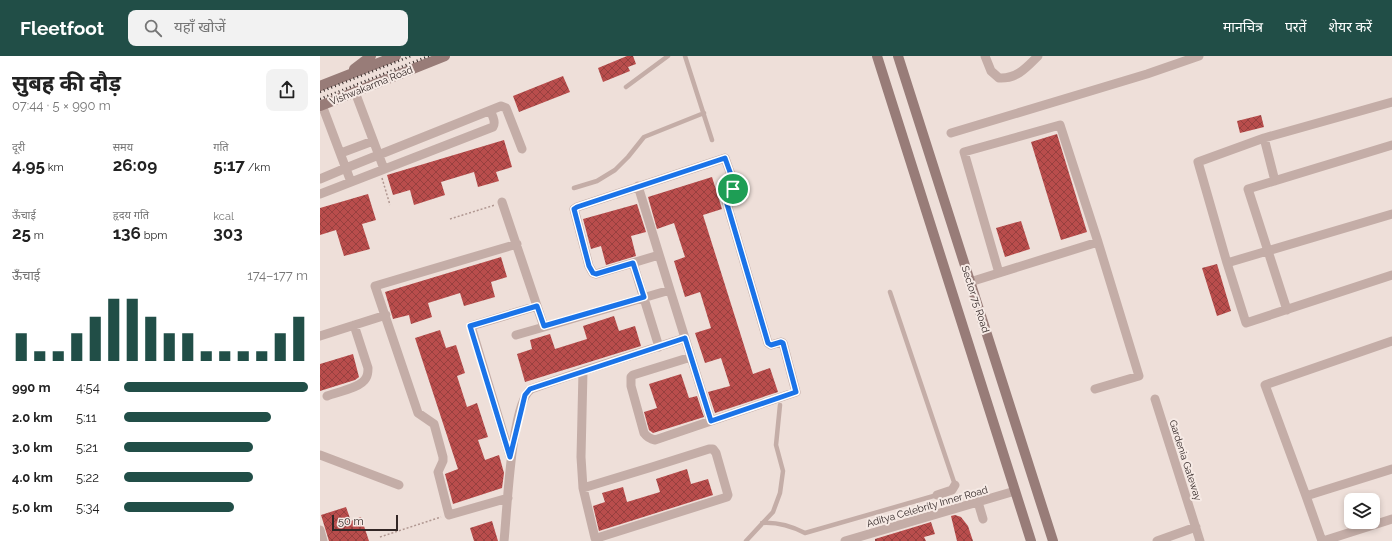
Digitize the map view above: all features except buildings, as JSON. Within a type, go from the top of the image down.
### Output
[{"type":"street","points":[[344,76],[370,56]]},
{"type":"street","name":"Vishwakarma Road","points":[[320,86],[396,56]]},
{"type":"street","name":"Vishwakarma Road","points":[[321,106],[445,56]]},
{"type":"street","name":"Sector 75 Road","points":[[877,56],[1031,541]]},
{"type":"street","name":"Sector 75 Road","points":[[898,56],[1053,541]]},
{"type":"street","points":[[985,56],[991,71],[999,78],[1008,79],[1022,73],[1038,56]]},
{"type":"street","points":[[951,133],[1147,74],[1199,56]]},
{"type":"street","points":[[355,92],[382,170]]},
{"type":"street","points":[[1392,102],[1264,138],[1198,162],[1246,323],[1392,274]]},
{"type":"street","points":[[321,106],[341,153],[351,182]]},
{"type":"street","points":[[320,179],[501,106],[506,108],[522,149]]},
{"type":"street","points":[[320,194],[492,127],[494,120],[490,111]]},
{"type":"street","points":[[999,274],[964,152],[1060,125],[1139,376],[1095,389]]},
{"type":"street","points":[[1264,138],[1275,181]]},
{"type":"street","points":[[341,153],[373,141]]},
{"type":"street","points":[[1287,310],[1248,189],[1392,145]]},
{"type":"street","points":[[659,255],[596,274],[593,273],[589,266],[574,210],[577,207],[725,158],[735,186],[726,199],[768,343],[771,345],[781,342],[783,343],[796,392],[655,440],[646,436],[631,386],[631,378],[633,375],[691,357]]},
{"type":"street","points":[[638,186],[711,421]]},
{"type":"street","points":[[502,202],[544,326]]},
{"type":"street","points":[[1227,263],[1392,214]]},
{"type":"street","points":[[970,282],[1098,242]]},
{"type":"street","points":[[508,498],[449,515],[438,472],[444,459],[434,426],[418,413],[375,286],[517,244]]},
{"type":"street","points":[[633,263],[660,346]]},
{"type":"street","points":[[516,335],[670,290]]},
{"type":"street","points":[[510,457],[470,326],[537,306]]},
{"type":"street","points":[[320,336],[386,315]]},
{"type":"street","points":[[327,396],[357,386],[366,379],[368,374],[368,368],[354,324]]},
{"type":"street","points":[[504,541],[510,457],[518,421],[527,391],[582,371],[685,338]]},
{"type":"street","points":[[1392,341],[1265,384],[1322,541],[1392,518]]},
{"type":"street","points":[[582,371],[581,457],[583,488],[594,536],[596,538],[673,515],[727,497],[728,495],[716,453],[712,449],[583,488]]},
{"type":"street","name":"Gardenia Gateway","points":[[1155,399],[1200,541]]},
{"type":"street","points":[[320,455],[399,485]]},
{"type":"street","points":[[1306,496],[1392,468]]},
{"type":"street","points":[[937,495],[952,490],[955,486]]},
{"type":"street","name":"Aditya Celebrity Inner Road","points":[[845,541],[1015,491]]},
{"type":"street","points":[[978,502],[983,519]]},
{"type":"street","points":[[1157,541],[1196,527]]},
{"type":"street","points":[[320,530],[324,541]]},
{"type":"lane","points":[[626,87],[668,56]]},
{"type":"lane","points":[[685,56],[712,140]]},
{"type":"lane","points":[[574,188],[597,181],[614,170],[628,157],[644,137],[704,112]]},
{"type":"lane","points":[[890,292],[955,486]]},
{"type":"lane","points":[[746,541],[773,512],[780,493],[783,471],[776,445],[780,405]]},
{"type":"lane","points":[[762,523],[773,522],[786,525],[805,533],[937,495]]},
{"type":"path","points":[[382,170],[390,205]]},
{"type":"path","points":[[450,219],[502,202]]},
{"type":"path","points":[[380,537],[449,515]]},
{"type":"railway","points":[[320,92],[411,56]]},
{"type":"railway","points":[[320,99],[429,56]]},
{"type":"route","points":[[725,158],[735,186],[733,189],[726,199],[727,204],[768,343],[771,345],[781,342],[783,343],[796,392],[711,421],[685,338],[582,371],[527,391],[516,428],[510,457],[470,326],[537,306],[544,326],[644,297],[633,263],[596,274],[590,270],[574,210],[575,208],[725,158]]}]
